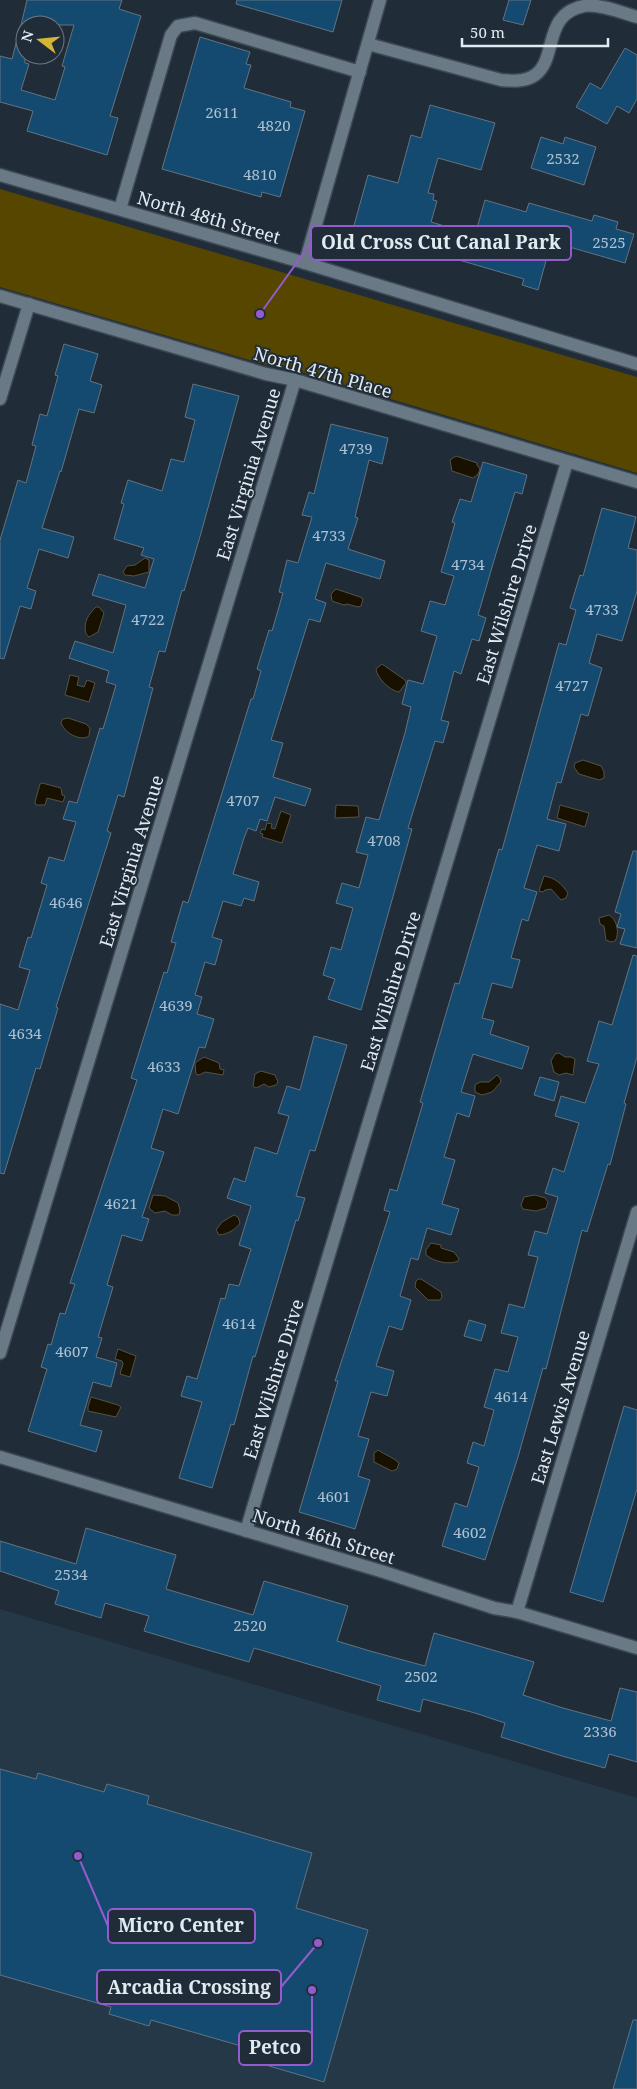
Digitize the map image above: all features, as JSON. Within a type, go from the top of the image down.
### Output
[{"type":"street","points":[[305,263],[380,0]]},
{"type":"street","points":[[368,44],[501,80],[517,81],[535,75],[545,59],[556,25],[567,12],[585,5],[607,8],[637,17]]},
{"type":"street","points":[[120,209],[171,35],[178,26],[195,24],[360,72]]},
{"type":"street","name":"North 48th Street","points":[[0,175],[305,263],[637,364]]},
{"type":"street","name":"North 47th Place","points":[[0,296],[266,374],[295,380],[637,482]]},
{"type":"street","points":[[0,399],[28,304]]},
{"type":"street","name":"East Virginia Avenue","points":[[0,1353],[295,380]]},
{"type":"street","name":"East Wilshire Drive","points":[[246,1531],[567,462]]},
{"type":"street","name":"East Lewis Avenue","points":[[517,1612],[637,1212]]},
{"type":"street","name":"North 46th Street","points":[[0,1457],[384,1572],[494,1608],[517,1612],[637,1648]]},
{"type":"shaded area","points":[[0,189],[637,377],[637,473],[294,370],[270,366],[0,287]]},
{"type":"shaded area","points":[[456,456],[477,463],[480,469],[478,474],[473,478],[452,471],[450,460]]},
{"type":"shaded area","points":[[145,558],[149,560],[149,572],[134,576],[125,575],[123,572],[127,566],[135,565]]},
{"type":"shaded area","points":[[336,589],[363,599],[361,606],[344,605],[332,601],[331,594]]},
{"type":"shaded area","points":[[96,607],[99,607],[104,613],[98,632],[89,637],[85,630],[86,622]]},
{"type":"shaded area","points":[[382,664],[405,680],[406,683],[399,692],[388,687],[381,680],[376,669]]},
{"type":"shaded area","points":[[70,675],[79,677],[77,685],[84,687],[87,680],[95,683],[89,702],[65,695]]},
{"type":"shaded area","points":[[68,718],[86,724],[90,728],[89,736],[81,738],[68,732],[61,722],[63,719]]},
{"type":"shaded area","points":[[583,760],[601,766],[604,778],[599,780],[579,774],[574,767],[575,763]]},
{"type":"shaded area","points":[[40,784],[61,788],[62,795],[65,796],[63,802],[47,798],[45,805],[36,805],[35,802]]},
{"type":"shaded area","points":[[336,805],[358,806],[359,817],[335,818]]},
{"type":"shaded area","points":[[560,805],[589,813],[585,827],[557,818]]},
{"type":"shaded area","points":[[281,811],[291,815],[282,843],[262,837],[263,834],[260,833],[262,829],[265,830],[267,823],[272,824],[271,828],[275,829]]},
{"type":"shaded area","points":[[544,876],[560,884],[568,893],[566,898],[561,900],[551,889],[543,892],[539,891]]},
{"type":"shaded area","points":[[609,915],[616,923],[617,931],[617,938],[611,942],[606,940],[604,926],[600,924],[599,918]]},
{"type":"shaded area","points":[[559,1053],[565,1057],[575,1059],[573,1075],[566,1073],[559,1075],[554,1072],[551,1061],[555,1054]]},
{"type":"shaded area","points":[[204,1057],[219,1063],[220,1069],[224,1070],[223,1075],[205,1072],[199,1075],[196,1074],[195,1063]]},
{"type":"shaded area","points":[[261,1071],[275,1075],[278,1082],[276,1085],[269,1087],[264,1084],[256,1088],[253,1086],[255,1074]]},
{"type":"shaded area","points":[[497,1075],[501,1082],[492,1092],[482,1095],[475,1092],[475,1085],[480,1082],[489,1082]]},
{"type":"shaded area","points":[[153,1195],[165,1196],[178,1203],[179,1215],[172,1215],[165,1211],[155,1213],[149,1208]]},
{"type":"shaded area","points":[[535,1195],[545,1198],[548,1202],[546,1208],[536,1211],[523,1209],[521,1205],[524,1197]]},
{"type":"shaded area","points":[[234,1215],[238,1217],[240,1223],[231,1231],[219,1235],[216,1230],[222,1222]]},
{"type":"shaded area","points":[[431,1243],[441,1245],[441,1248],[454,1252],[459,1259],[458,1261],[446,1263],[426,1255],[426,1250]]},
{"type":"shaded area","points":[[418,1279],[441,1292],[442,1297],[440,1300],[428,1300],[415,1287]]},
{"type":"shaded area","points":[[118,1349],[136,1356],[130,1377],[120,1374],[122,1361],[115,1359]]},
{"type":"shaded area","points":[[91,1397],[121,1407],[116,1417],[88,1411]]},
{"type":"shaded area","points":[[378,1450],[399,1463],[397,1469],[392,1471],[374,1462],[374,1453]]},
{"type":"shaded area","points":[[0,1609],[637,1798],[637,2089],[0,2089]]},
{"type":"building","points":[[27,0],[122,0],[119,9],[141,16],[110,116],[118,118],[107,155],[27,131],[33,111],[0,102],[0,56],[12,59],[15,47],[15,65],[29,65],[21,90],[55,100],[65,67],[62,66],[65,65],[65,56],[74,25],[65,25],[65,15],[23,15]]},
{"type":"building","points":[[237,0],[342,0],[333,32],[236,4]]},
{"type":"building","points":[[509,0],[531,0],[523,25],[503,20]]},
{"type":"building","points":[[200,37],[250,52],[246,64],[251,65],[244,88],[291,102],[290,107],[305,111],[280,197],[262,192],[261,197],[162,169]]},
{"type":"building","points":[[625,48],[637,55],[637,99],[629,113],[617,106],[607,124],[576,107],[590,83],[601,89]]},
{"type":"building","points":[[430,105],[495,123],[481,170],[438,158],[428,193],[434,194],[433,200],[437,201],[431,222],[475,235],[485,200],[526,212],[529,203],[592,221],[594,215],[618,222],[616,229],[634,234],[625,263],[559,244],[558,249],[550,246],[538,290],[522,285],[524,279],[353,229],[368,175],[398,183],[411,135],[421,138]]},
{"type":"building","points":[[541,137],[563,144],[565,137],[596,147],[584,185],[531,168]]},
{"type":"building","points":[[64,344],[98,354],[90,381],[102,385],[94,413],[79,409],[61,472],[42,528],[74,537],[68,558],[39,549],[27,588],[36,591],[31,609],[20,606],[4,659],[0,658],[0,540],[18,480],[26,483],[36,446],[32,445],[40,414],[47,416],[58,376],[55,375]]},
{"type":"building","points":[[193,384],[239,396],[201,533],[184,591],[182,590],[165,652],[159,651],[149,687],[153,688],[124,797],[118,795],[107,831],[111,833],[56,1007],[58,1008],[40,1069],[36,1068],[4,1174],[0,1173],[0,1004],[18,1010],[30,970],[19,967],[28,937],[31,938],[47,885],[41,883],[49,857],[64,861],[76,822],[63,819],[69,801],[77,803],[100,728],[103,729],[116,685],[106,682],[109,671],[69,658],[75,641],[113,653],[126,605],[92,595],[99,574],[145,588],[154,559],[141,555],[144,548],[114,539],[124,504],[121,503],[128,480],[162,491],[171,459],[184,462],[195,420],[185,417]]},
{"type":"building","points":[[331,424],[388,438],[382,464],[369,460],[355,517],[358,518],[348,549],[385,561],[380,579],[326,563],[315,599],[326,603],[320,622],[309,619],[271,740],[283,743],[273,777],[311,789],[305,806],[275,797],[267,821],[260,819],[256,831],[248,828],[233,874],[259,882],[254,901],[244,898],[241,906],[223,901],[212,937],[222,940],[215,965],[205,962],[195,995],[202,997],[197,1014],[214,1019],[205,1048],[199,1047],[178,1114],[163,1109],[151,1148],[164,1152],[142,1217],[149,1219],[142,1241],[122,1235],[107,1285],[113,1287],[98,1337],[102,1338],[96,1357],[117,1363],[111,1387],[93,1382],[80,1425],[102,1431],[96,1452],[28,1431],[47,1369],[41,1367],[48,1344],[51,1345],[60,1313],[65,1314],[75,1284],[70,1283],[137,1080],[131,1078],[164,972],[167,973],[176,943],[171,942],[183,901],[188,903],[251,699],[253,699],[261,671],[257,669],[269,630],[272,631],[283,593],[279,592],[287,560],[298,563],[312,517],[302,515],[309,492],[314,494]]},
{"type":"building","points":[[483,462],[527,475],[522,494],[515,492],[478,615],[486,618],[479,641],[472,639],[461,674],[454,671],[441,720],[449,722],[443,743],[435,741],[408,828],[412,829],[361,1010],[328,999],[335,979],[323,975],[331,947],[341,950],[353,908],[336,903],[342,883],[359,888],[368,855],[356,852],[366,817],[379,820],[411,707],[402,704],[408,680],[423,684],[437,636],[421,631],[430,601],[445,605],[454,576],[441,572],[455,523],[452,522],[460,499],[471,502]]},
{"type":"building","points":[[602,508],[636,517],[628,548],[637,550],[637,591],[622,641],[597,634],[589,663],[602,668],[588,716],[581,714],[561,783],[557,782],[547,819],[566,824],[559,851],[537,845],[524,888],[537,892],[528,921],[522,919],[511,958],[520,960],[512,988],[492,983],[482,1018],[494,1021],[490,1034],[529,1047],[522,1069],[473,1054],[461,1092],[475,1096],[469,1117],[457,1113],[444,1157],[455,1160],[442,1204],[459,1209],[451,1235],[427,1228],[418,1260],[411,1258],[400,1296],[411,1300],[402,1330],[389,1326],[376,1366],[394,1371],[387,1396],[371,1392],[358,1436],[369,1439],[358,1476],[370,1480],[355,1529],[299,1512],[338,1381],[335,1381],[390,1212],[384,1210],[390,1189],[397,1191],[423,1103],[420,1102],[455,983],[459,984],[499,849],[502,850],[559,643],[566,645],[576,610],[570,608],[580,575],[583,576]]},
{"type":"building","points":[[633,851],[637,851],[637,948],[620,944],[625,929],[617,927],[621,914],[615,912]]},
{"type":"building","points":[[633,955],[637,956],[637,1057],[624,1103],[626,1104],[610,1165],[608,1164],[587,1232],[582,1230],[546,1369],[543,1368],[518,1457],[485,1560],[442,1546],[455,1503],[467,1507],[479,1467],[467,1463],[473,1442],[484,1446],[494,1410],[484,1407],[495,1369],[508,1372],[518,1337],[501,1333],[509,1304],[524,1308],[538,1257],[528,1255],[535,1231],[547,1234],[558,1197],[545,1193],[553,1168],[564,1172],[579,1123],[555,1116],[561,1096],[585,1103],[599,1064],[587,1061],[599,1021],[612,1025]]},
{"type":"building","points":[[314,1036],[347,1045],[315,1151],[310,1150],[296,1196],[305,1198],[298,1221],[296,1220],[255,1357],[253,1356],[234,1425],[231,1424],[212,1488],[179,1478],[202,1402],[181,1396],[187,1376],[197,1379],[221,1298],[225,1299],[229,1284],[239,1286],[251,1249],[239,1245],[251,1206],[227,1198],[234,1178],[245,1182],[255,1147],[277,1154],[289,1116],[278,1113],[287,1086],[300,1090]]},
{"type":"building","points":[[540,1077],[559,1082],[554,1101],[534,1095]]},
{"type":"building","points":[[469,1320],[486,1325],[481,1341],[464,1336]]},
{"type":"building","points":[[624,1406],[637,1410],[637,1489],[603,1602],[570,1592]]},
{"type":"building","points":[[86,1528],[176,1555],[166,1589],[253,1615],[264,1581],[348,1606],[337,1641],[370,1651],[425,1666],[434,1633],[534,1662],[523,1695],[611,1721],[620,1688],[637,1692],[637,1762],[609,1754],[605,1768],[501,1737],[505,1723],[475,1713],[423,1699],[420,1712],[377,1700],[381,1686],[254,1648],[249,1662],[187,1644],[144,1631],[149,1616],[105,1603],[101,1618],[55,1604],[59,1591],[0,1571],[0,1541],[76,1564]]},
{"type":"building","points":[[0,1769],[36,1779],[38,1773],[104,1792],[107,1784],[149,1796],[147,1804],[312,1853],[296,1908],[368,1930],[324,2082],[252,2061],[255,2050],[151,2020],[149,2026],[109,2014],[111,2007],[0,1975]]},
{"type":"building","points":[[633,2020],[637,2020],[637,2089],[613,2089]]},
{"type":"place","name":"Old Cross Cut Canal Park","points":[[260,314]]},
{"type":"place","name":"Micro Center","points":[[78,1856]]},
{"type":"place","name":"Arcadia Crossing","points":[[318,1943]]},
{"type":"place","name":"Petco","points":[[312,1990]]}]
